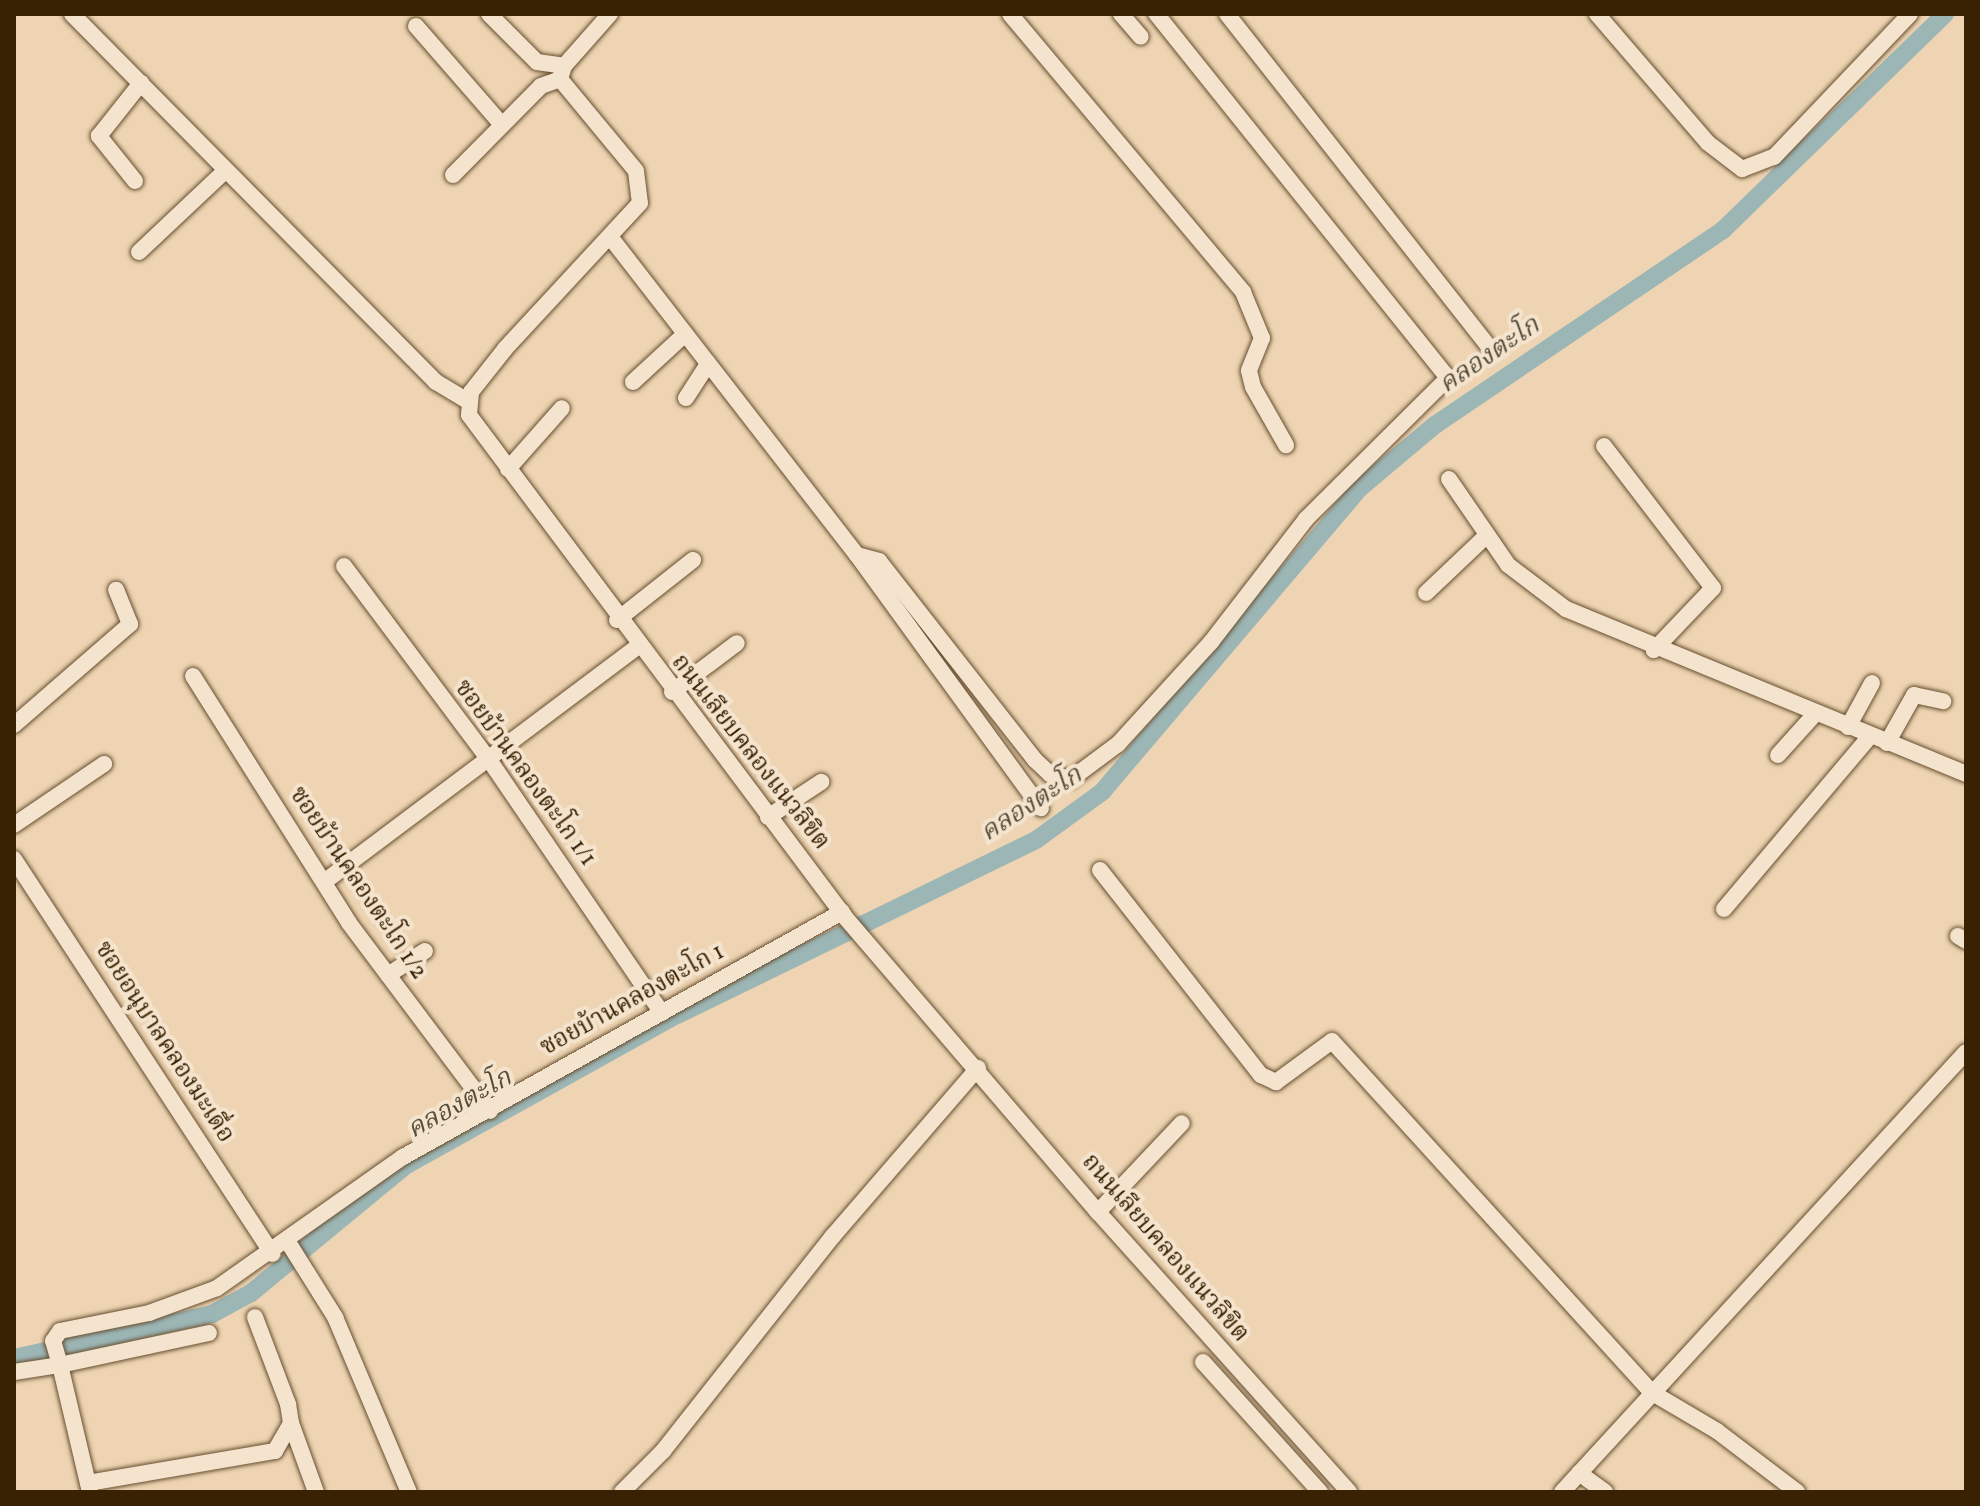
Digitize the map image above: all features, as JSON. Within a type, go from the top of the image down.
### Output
[{"type":"street","points":[[72,14],[436,382],[468,401],[505,349],[611,238],[640,203],[636,171],[562,72],[537,62],[489,14]]},
{"type":"street","points":[[453,175],[541,86],[562,72],[610,14]]},
{"type":"street","points":[[1010,14],[1243,292],[1262,338],[1249,371],[1253,387],[1286,445]]},
{"type":"street","points":[[1121,14],[1141,37]]},
{"type":"street","points":[[857,555],[863,551],[879,561],[1035,760],[1050,774],[1071,779],[1118,744],[1211,642],[1306,519],[1448,378],[1156,14]]},
{"type":"street","points":[[1227,14],[1491,350]]},
{"type":"street","points":[[1597,14],[1708,143],[1742,169],[1774,157],[1910,14]]},
{"type":"street","points":[[416,26],[502,125]]},
{"type":"street","points":[[135,181],[99,136],[141,83]]},
{"type":"street","points":[[139,252],[225,171]]},
{"type":"street","points":[[611,238],[857,555],[1041,808]]},
{"type":"street","points":[[633,382],[685,334]]},
{"type":"street","points":[[686,398],[708,364]]},
{"type":"street","name":"ถนนเลียบคลองแนวลิขิต","points":[[468,401],[469,415],[617,620],[843,914],[978,1068],[1098,1212],[1349,1492]]},
{"type":"street","points":[[508,469],[562,408]]},
{"type":"street","points":[[1604,446],[1713,588],[1654,650]]},
{"type":"street","points":[[1449,479],[1485,537],[1537,590],[1654,650],[1966,774]]},
{"type":"street","points":[[1426,593],[1485,537]]},
{"type":"street","points":[[617,620],[693,560]]},
{"type":"street","name":"ซอยบ้านคลองตะโก 1/1","points":[[344,566],[490,761],[662,1013]]},
{"type":"street","points":[[14,725],[130,624],[116,590]]},
{"type":"street","points":[[672,692],[737,643]]},
{"type":"street","points":[[324,882],[490,761],[637,647]]},
{"type":"street","name":"ซอยบ้านคลองตะโก 1/2","points":[[193,676],[324,882],[388,975],[490,1111]]},
{"type":"street","points":[[1848,727],[1872,683]]},
{"type":"street","points":[[1887,743],[1914,695],[1943,701]]},
{"type":"street","points":[[1778,755],[1815,714]]},
{"type":"street","points":[[1724,909],[1870,736]]},
{"type":"street","points":[[14,825],[104,764]]},
{"type":"street","points":[[768,817],[821,782]]},
{"type":"street","name":"ซอยอนุบาลคลองมะเดื่อ","points":[[14,859],[272,1254]]},
{"type":"street","points":[[1100,870],[1261,1075],[1276,1082],[1332,1041],[1651,1392],[1717,1431],[1797,1492]]},
{"type":"street","name":"ซอยบ้านคลองตะโก 1","points":[[89,1488],[53,1341],[60,1331],[149,1313],[217,1288],[290,1244],[403,1157],[843,914]]},
{"type":"street","points":[[388,975],[425,951]]},
{"type":"street","points":[[1562,1492],[1966,1052]]},
{"type":"street","points":[[622,1492],[663,1451],[833,1236],[978,1068]]},
{"type":"street","points":[[1098,1212],[1182,1123]]},
{"type":"street","points":[[290,1244],[305,1263],[335,1317],[409,1492]]},
{"type":"street","points":[[255,1317],[316,1492]]},
{"type":"street","points":[[14,1372],[209,1333]]},
{"type":"street","points":[[1203,1362],[1320,1492]]},
{"type":"street","points":[[1265,1432],[1280,1416]]},
{"type":"street","points":[[89,1488],[275,1451],[291,1423]]},
{"type":"street","points":[[1579,1473],[1605,1492]]},
{"type":"waterway","name":"คลองตะโก","points":[[14,1358],[212,1314],[251,1293],[405,1166],[669,1019],[1036,840],[1102,792],[1361,487],[1435,425],[1723,230],[1945,14]]}]
